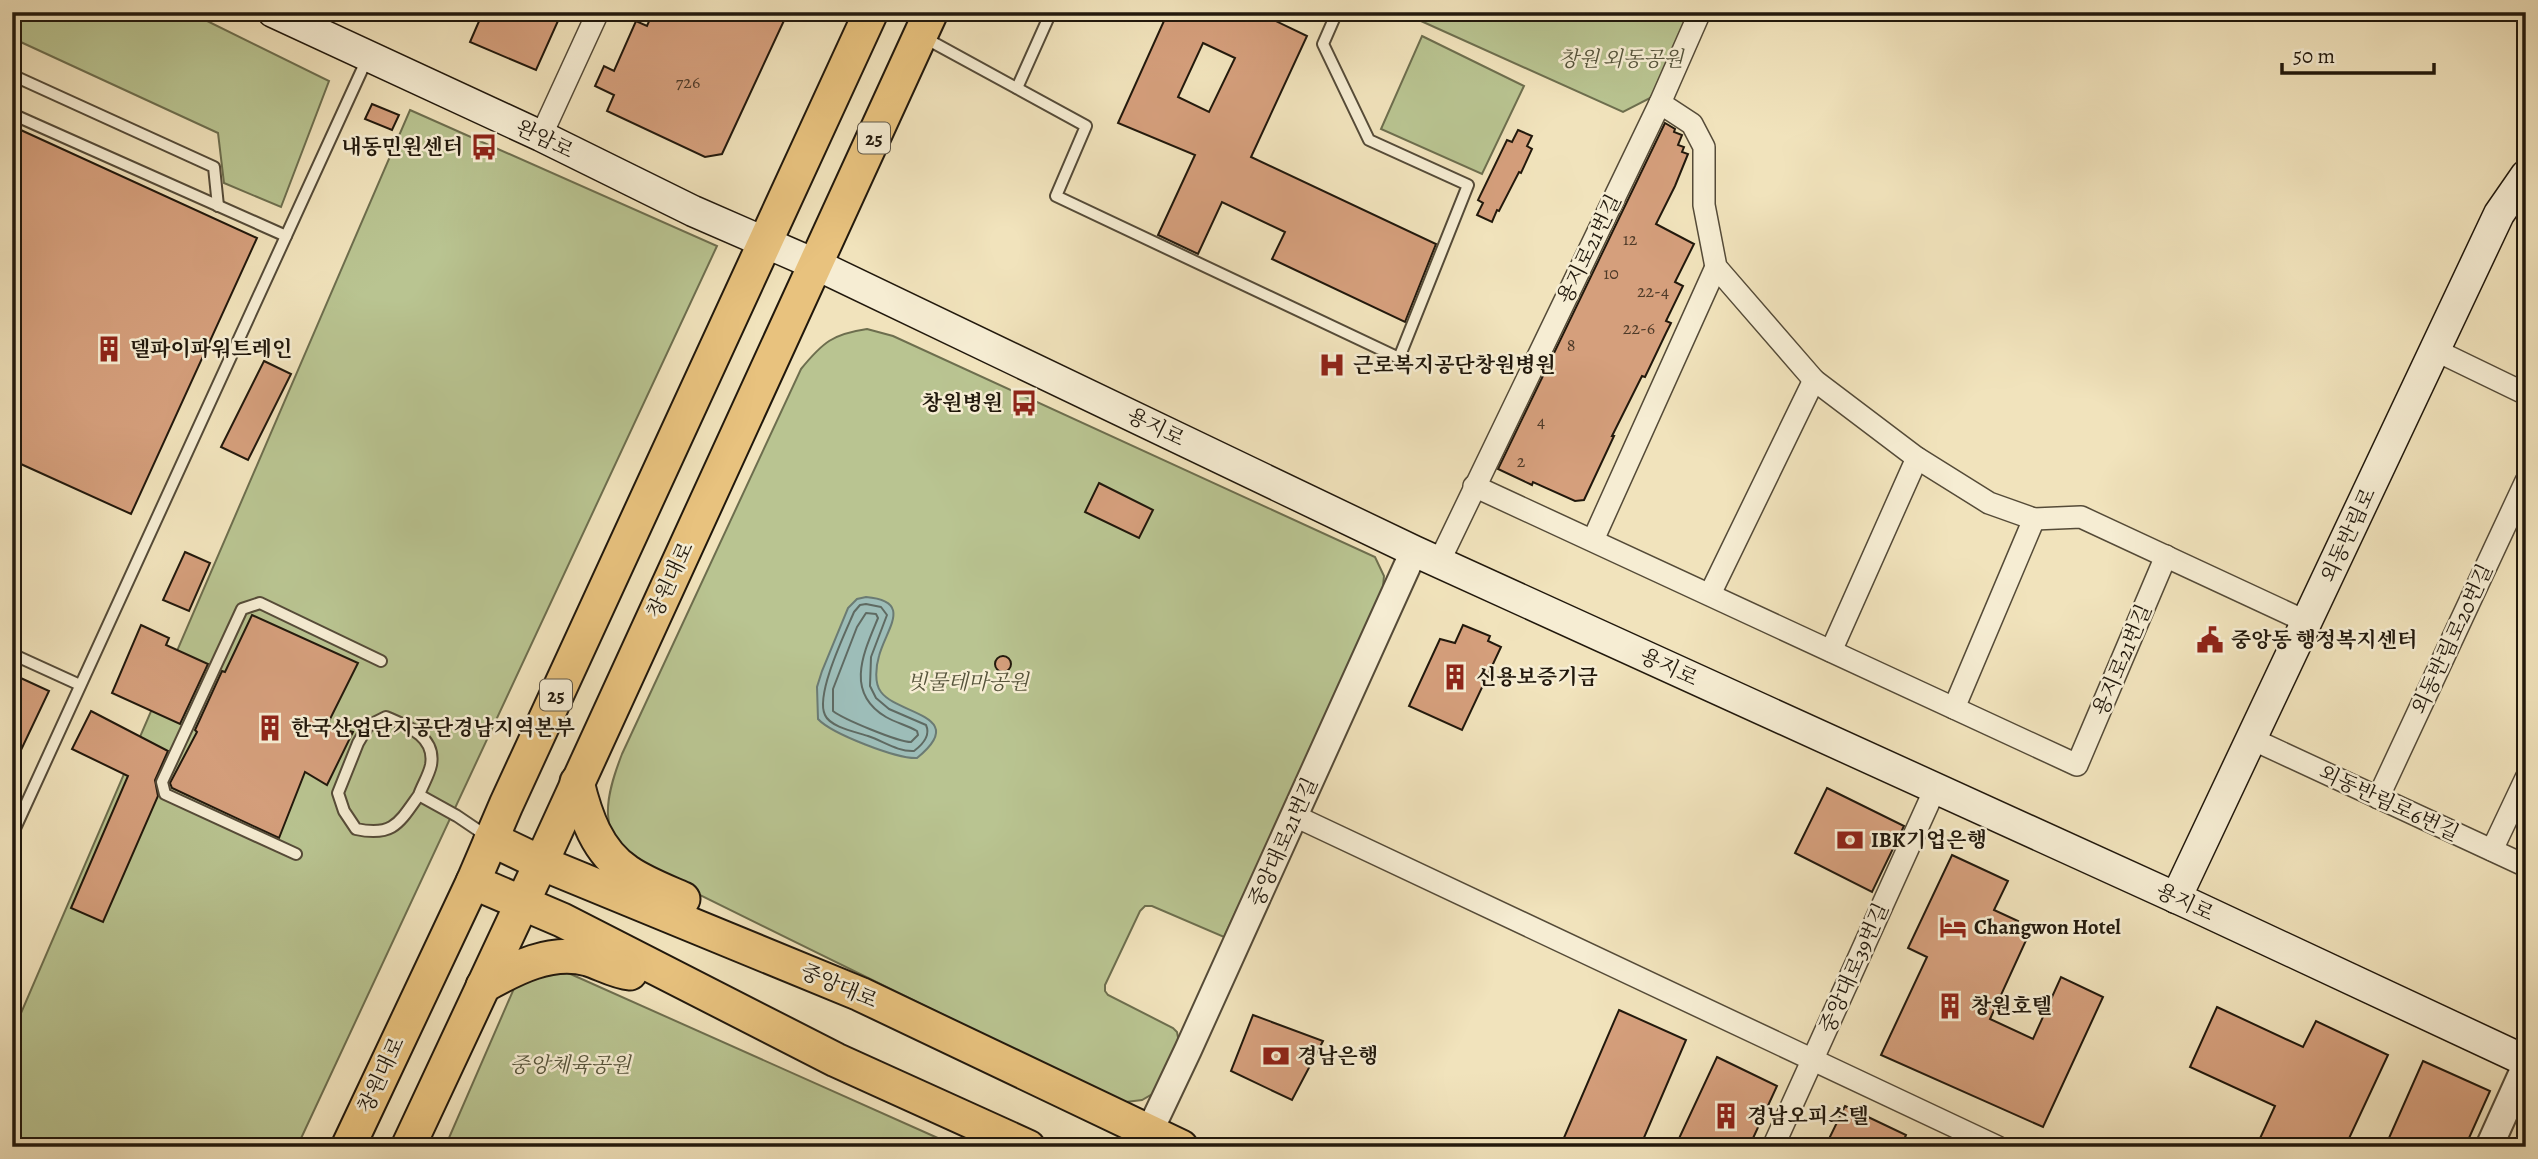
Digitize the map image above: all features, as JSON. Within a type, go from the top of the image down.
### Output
[{"type":"main road","name":"완암로","points":[[273,12],[541,136],[693,211],[817,265]]},
{"type":"main road","name":"창원대로","points":[[348,1147],[473,882],[871,12]]},
{"type":"main road","name":"창원대로","points":[[408,1147],[926,24]]},
{"type":"main road","name":"외동반림로","points":[[2176,898],[2499,214],[2526,175]]},
{"type":"main road","name":"용지로","points":[[817,265],[1426,556],[2176,898],[2526,1063]]},
{"type":"main road","points":[[577,782],[589,823],[613,860],[628,872],[691,904],[725,939]]},
{"type":"main road","name":"중앙대로","points":[[491,839],[541,863],[860,994],[1146,1139],[1181,1147]]},
{"type":"main road","points":[[473,882],[562,920],[836,1060],[1028,1147]]},
{"type":"main road","points":[[484,986],[530,963],[564,956],[601,963],[624,973],[664,973]]},
{"type":"street","points":[[541,136],[598,12]]},
{"type":"street","name":"용지로21번길","points":[[1426,556],[1474,486],[1660,103],[1700,12]]},
{"type":"street","points":[[1660,103],[1692,124],[1704,147],[1704,205],[1716,267],[1814,380],[1917,458],[1989,503],[2034,519],[2081,517],[2307,622]]},
{"type":"street","points":[[1593,540],[1716,267]]},
{"type":"street","points":[[2435,351],[2526,394]]},
{"type":"street","points":[[1710,594],[1814,380]]},
{"type":"street","points":[[1831,651],[1917,458]]},
{"type":"street","name":"외동반림로20번길","points":[[2378,798],[2526,481]]},
{"type":"street","points":[[1474,486],[1954,708],[2034,519]]},
{"type":"street","name":"중앙대로21번길","points":[[1146,1139],[1295,816],[1426,556]]},
{"type":"street","name":"용지로21번길","points":[[1954,708],[2077,765],[2166,556]]},
{"type":"street","name":"외동반림로6번길","points":[[2252,739],[2526,866]]},
{"type":"street","points":[[2492,850],[2526,778]]},
{"type":"street","name":"중앙대로39번길","points":[[1773,1147],[1935,789]]},
{"type":"street","points":[[1295,816],[1998,1147]]},
{"type":"street","points":[[2488,1147],[2526,1063]]},
{"type":"lane","points":[[1017,88],[1051,12]]},
{"type":"lane","points":[[926,24],[1017,88],[1086,126],[1056,196],[1399,358],[1468,185],[1369,140],[1323,44],[1336,12]]},
{"type":"lane","points":[[12,835],[368,57]]},
{"type":"lane","points":[[12,75],[214,167],[218,206]]},
{"type":"lane","points":[[12,114],[286,236]]},
{"type":"lane","points":[[296,854],[166,794],[162,782],[242,609],[260,603],[381,661]]},
{"type":"lane","points":[[12,654],[80,685]]},
{"type":"lane","points":[[386,717],[415,730],[428,744],[431,764],[419,795],[399,822],[376,833],[356,829],[344,811],[338,793],[358,743],[368,726],[386,717]]},
{"type":"lane","points":[[419,795],[491,839]]},
{"type":"green space","points":[[12,12],[189,12],[329,81],[281,207],[224,183],[218,133],[12,38]]},
{"type":"green space","name":"창원 외동공원","points":[[1401,12],[1693,12],[1656,95],[1623,112]]},
{"type":"green space","points":[[1422,36],[1524,86],[1482,174],[1381,129]]},
{"type":"green space","points":[[410,110],[717,246],[297,1147],[12,1147],[12,1034]]},
{"type":"green space","name":"빗물테마공원","points":[[867,329],[893,336],[1375,557],[1384,576],[1382,597],[1224,937],[1152,906],[1145,906],[1140,911],[1105,985],[1108,995],[1177,1032],[1179,1042],[1154,1093],[1142,1100],[1126,1102],[1104,1094],[639,865],[625,853],[610,828],[608,815],[611,786],[622,754],[801,369],[830,341]]},
{"type":"green space","name":"중앙체육공원","points":[[557,968],[958,1147],[445,1147],[522,970]]},
{"type":"water","points":[[866,597],[881,600],[893,610],[891,627],[877,665],[876,679],[881,692],[890,700],[925,718],[933,724],[936,733],[931,744],[917,758],[865,744],[837,732],[818,719],[817,687],[822,671],[848,608],[857,599]]},
{"type":"building","points":[[483,12],[562,12],[536,70],[470,42]]},
{"type":"building","points":[[653,12],[788,12],[722,154],[705,157],[607,111],[614,95],[595,86],[604,66],[614,71],[636,21],[647,26]]},
{"type":"building","points":[[1168,12],[1257,12],[1307,36],[1251,157],[1436,244],[1405,322],[1272,259],[1285,232],[1222,202],[1198,254],[1158,235],[1195,155],[1118,123]],"holes":[[[1203,43],[1235,58],[1209,112],[1178,97]]]},
{"type":"building","points":[[372,104],[399,115],[392,130],[365,119]]},
{"type":"building","points":[[1665,123],[1675,129],[1674,132],[1682,135],[1678,145],[1684,147],[1682,152],[1688,154],[1656,224],[1694,244],[1675,282],[1683,286],[1666,321],[1671,323],[1612,436],[1584,500],[1575,501],[1498,469]]},
{"type":"building","name":"델파이파워트레인","points":[[12,126],[257,238],[131,514],[12,460]]},
{"type":"building","points":[[1518,130],[1532,136],[1527,146],[1532,149],[1492,222],[1477,215],[1483,203],[1478,200],[1507,140],[1512,142]]},
{"type":"building","points":[[264,361],[291,374],[248,460],[221,447]]},
{"type":"building","points":[[1099,483],[1153,510],[1139,538],[1085,512]]},
{"type":"building","points":[[185,552],[210,563],[189,611],[163,600]]},
{"type":"building","name":"한국산업단지공단경남지역본부","points":[[252,615],[358,663],[327,725],[353,732],[327,785],[305,772],[279,838],[172,788],[170,783],[197,732],[195,730],[222,671],[225,672]]},
{"type":"building","points":[[141,625],[169,638],[166,645],[208,664],[180,724],[112,693]]},
{"type":"building","name":"신용보증기금","points":[[1463,625],[1490,636],[1488,641],[1501,647],[1462,730],[1409,706],[1440,639],[1455,643]]},
{"type":"building","points":[[1000,656],[1006,656],[1011,664],[1009,670],[1000,672],[995,667],[995,661]]},
{"type":"building","points":[[12,674],[49,691],[12,769]]},
{"type":"building","points":[[91,711],[168,751],[155,780],[158,796],[103,922],[71,908],[128,776],[72,749]]},
{"type":"building","name":"IBK기업은행","points":[[1827,788],[1904,826],[1872,892],[1795,853]]},
{"type":"building","name":"창원호텔","points":[[1952,855],[2008,881],[1994,910],[2018,921],[2014,929],[2028,936],[1990,1019],[2033,1039],[2061,977],[2103,997],[2043,1127],[1881,1055],[1927,957],[1908,948]]},
{"type":"building","points":[[2217,1007],[2303,1047],[2316,1021],[2388,1055],[2345,1147],[2256,1147],[2275,1106],[2190,1067]]},
{"type":"building","points":[[1619,1010],[1686,1040],[1640,1147],[1560,1147]]},
{"type":"building","name":"경남은행","points":[[1253,1015],[1323,1041],[1292,1100],[1231,1071]]},
{"type":"building","name":"경남오피스텔","points":[[1717,1057],[1777,1086],[1749,1147],[1675,1147]]},
{"type":"building","points":[[2423,1061],[2490,1091],[2465,1147],[2385,1147]]},
{"type":"building","points":[[1845,1106],[1906,1135],[1901,1147],[1825,1147]]},
{"type":"place","name":"내동민원센터","points":[[484,147]]},
{"type":"place","name":"델파이파워트레인","points":[[109,349]]},
{"type":"place","name":"근로복지공단창원병원","points":[[1332,365]]},
{"type":"place","name":"창원병원","points":[[1024,403]]},
{"type":"place","name":"중앙동 행정복지센터","points":[[2210,640]]},
{"type":"place","name":"신용보증기금","points":[[1455,677]]},
{"type":"place","name":"한국산업단지공단경남지역본부","points":[[270,728]]},
{"type":"place","name":"IBK기업은행","points":[[1850,840]]},
{"type":"place","name":"Changwon Hotel","points":[[1953,927]]},
{"type":"place","name":"창원호텔","points":[[1950,1006]]},
{"type":"place","name":"경남은행","points":[[1276,1056]]},
{"type":"place","name":"경남오피스텔","points":[[1726,1116]]}]
